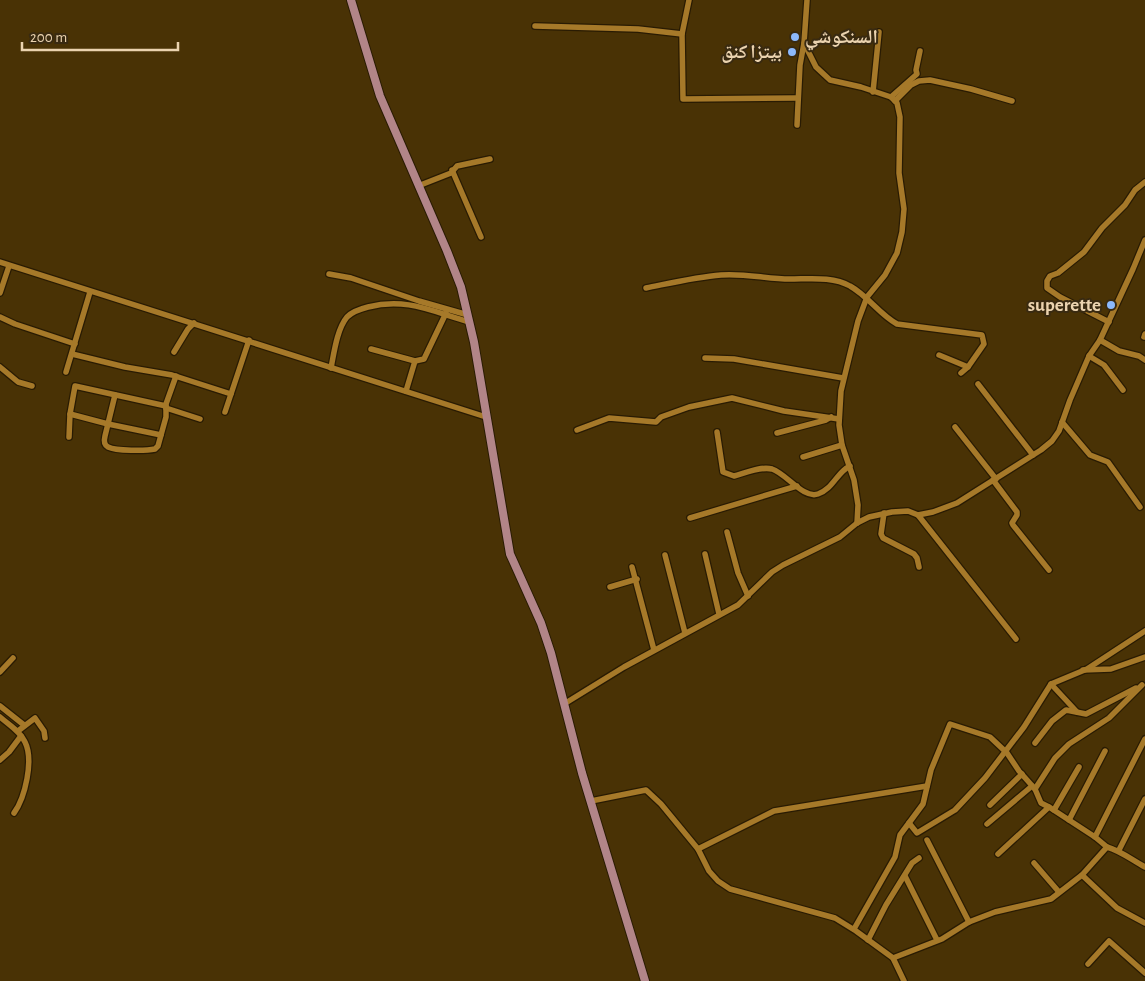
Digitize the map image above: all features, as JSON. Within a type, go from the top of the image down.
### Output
[{"type":"main road","points":[[351,0],[380,96],[461,287],[469,318],[510,554],[540,622],[551,654],[591,801],[645,981]]},
{"type":"street","points":[[689,0],[682,34],[683,99],[797,98]]},
{"type":"street","points":[[797,125],[797,98],[807,0]]},
{"type":"street","points":[[535,26],[638,29],[682,34]]},
{"type":"street","points":[[873,92],[879,32]]},
{"type":"street","points":[[804,43],[816,67],[825,77],[836,82],[862,87],[892,99],[898,106],[900,116],[899,173],[904,209],[902,232],[896,253],[885,275],[867,298],[858,321],[843,378],[839,419],[842,445],[850,466],[858,505],[857,523]]},
{"type":"street","points":[[892,99],[917,74],[916,70],[920,52]]},
{"type":"street","points":[[892,99],[911,85],[926,80],[971,89],[1012,101]]},
{"type":"street","points":[[418,186],[451,173],[457,166],[490,160]]},
{"type":"street","points":[[452,170],[480,238]]},
{"type":"street","points":[[1109,322],[1060,297],[1047,288],[1047,282],[1050,276],[1084,252],[1102,228],[1125,205],[1135,190],[1145,182]]},
{"type":"street","points":[[564,704],[654,650],[738,605],[772,572],[840,537],[857,523],[884,513],[908,511],[918,514],[933,512],[957,503],[1034,455],[1052,441],[1059,431],[1089,356],[1100,340],[1142,253],[1145,240]]},
{"type":"street","points":[[0,262],[486,417]]},
{"type":"street","points":[[0,293],[9,266]]},
{"type":"street","points":[[329,274],[351,278],[449,309],[469,318]]},
{"type":"street","points":[[646,288],[721,275],[839,281],[850,285],[897,324],[982,335],[984,344],[968,367],[961,373]]},
{"type":"street","points":[[66,372],[90,292]]},
{"type":"street","points":[[331,368],[340,330],[346,318],[353,311],[378,304],[395,302],[408,303],[444,315],[469,318]]},
{"type":"street","points":[[372,349],[414,361],[424,359],[444,315],[449,309]]},
{"type":"street","points":[[0,317],[15,324],[75,344]]},
{"type":"street","points":[[174,352],[188,329],[194,323]]},
{"type":"street","points":[[225,412],[249,340]]},
{"type":"street","points":[[1100,340],[1120,351],[1139,356],[1145,360]]},
{"type":"street","points":[[72,354],[176,376],[230,394]]},
{"type":"street","points":[[939,355],[968,367]]},
{"type":"street","points":[[1089,356],[1104,365],[1123,390]]},
{"type":"street","points":[[705,358],[734,359],[843,378]]},
{"type":"street","points":[[406,391],[414,361]]},
{"type":"street","points":[[0,367],[18,382],[32,386]]},
{"type":"street","points":[[115,395],[104,441],[106,445],[110,447],[152,450],[158,446],[166,417],[166,407],[176,376]]},
{"type":"street","points":[[978,384],[1034,455]]},
{"type":"street","points":[[69,437],[70,414],[75,386],[166,407],[200,419]]},
{"type":"street","points":[[577,430],[609,418],[656,422],[660,417],[689,407],[732,398],[784,410],[839,419]]},
{"type":"street","points":[[70,414],[161,435]]},
{"type":"street","points":[[777,433],[832,417]]},
{"type":"street","points":[[1062,422],[1090,455],[1108,462],[1140,507]]},
{"type":"street","points":[[955,427],[1017,512],[1012,523],[1013,525],[1049,570]]},
{"type":"street","points":[[717,432],[723,472],[734,476],[761,469],[771,469],[804,492],[817,494],[829,487],[844,469],[850,466]]},
{"type":"street","points":[[803,457],[842,445]]},
{"type":"street","points":[[690,518],[797,486]]},
{"type":"street","points":[[884,513],[883,538],[914,554],[919,567]]},
{"type":"street","points":[[918,514],[1016,639]]},
{"type":"street","points":[[727,532],[738,573],[748,596]]},
{"type":"street","points":[[705,554],[719,614]]},
{"type":"street","points":[[665,555],[685,633]]},
{"type":"street","points":[[632,567],[654,650]]},
{"type":"street","points":[[610,587],[636,579]]},
{"type":"street","points":[[909,823],[917,833],[955,810],[985,778],[1005,752],[1024,727],[1051,684],[1083,670],[1145,631]]},
{"type":"street","points":[[1083,670],[1111,669],[1145,657]]},
{"type":"street","points":[[0,672],[13,658]]},
{"type":"street","points":[[1051,684],[1077,712]]},
{"type":"street","points":[[1035,743],[1052,721],[1066,710],[1086,714],[1143,685]]},
{"type":"street","points":[[987,824],[1034,788],[1055,758],[1069,744],[1109,718],[1143,685]]},
{"type":"street","points":[[0,706],[24,725]]},
{"type":"street","points":[[0,717],[20,734],[28,749],[30,764],[22,796],[14,813]]},
{"type":"street","points":[[0,760],[9,752],[24,725],[34,718],[44,731],[45,738]]},
{"type":"street","points":[[854,929],[895,857],[900,835],[923,804],[931,770],[950,724],[990,737],[1005,752],[1034,788],[1040,803],[1108,847],[1119,850],[1130,860],[1145,867]]},
{"type":"street","points":[[1095,837],[1145,739]]},
{"type":"street","points":[[1069,820],[1104,751]]},
{"type":"street","points":[[998,854],[1052,809],[1079,767]]},
{"type":"street","points":[[990,805],[1022,774]]},
{"type":"street","points":[[698,849],[774,812],[927,786]]},
{"type":"street","points":[[591,801],[646,790],[661,804],[698,849],[709,871],[718,881],[730,889],[835,918],[854,929],[893,958],[904,981]]},
{"type":"street","points":[[1119,850],[1145,799]]},
{"type":"street","points":[[927,840],[969,922]]},
{"type":"street","points":[[893,958],[938,940],[969,922],[995,912],[1051,899],[1082,875],[1108,847]]},
{"type":"street","points":[[868,940],[886,905],[912,863],[919,858]]},
{"type":"street","points":[[1034,864],[1059,892]]},
{"type":"street","points":[[1082,875],[1117,908],[1145,923]]},
{"type":"street","points":[[905,876],[938,940]]},
{"type":"street","points":[[1088,964],[1109,941],[1145,973]]},
{"type":"place","name":"السنكوشي","points":[[795,37]]},
{"type":"place","name":"بيتزا كنق","points":[[792,52]]},
{"type":"place","name":"superette","points":[[1111,305]]}]
